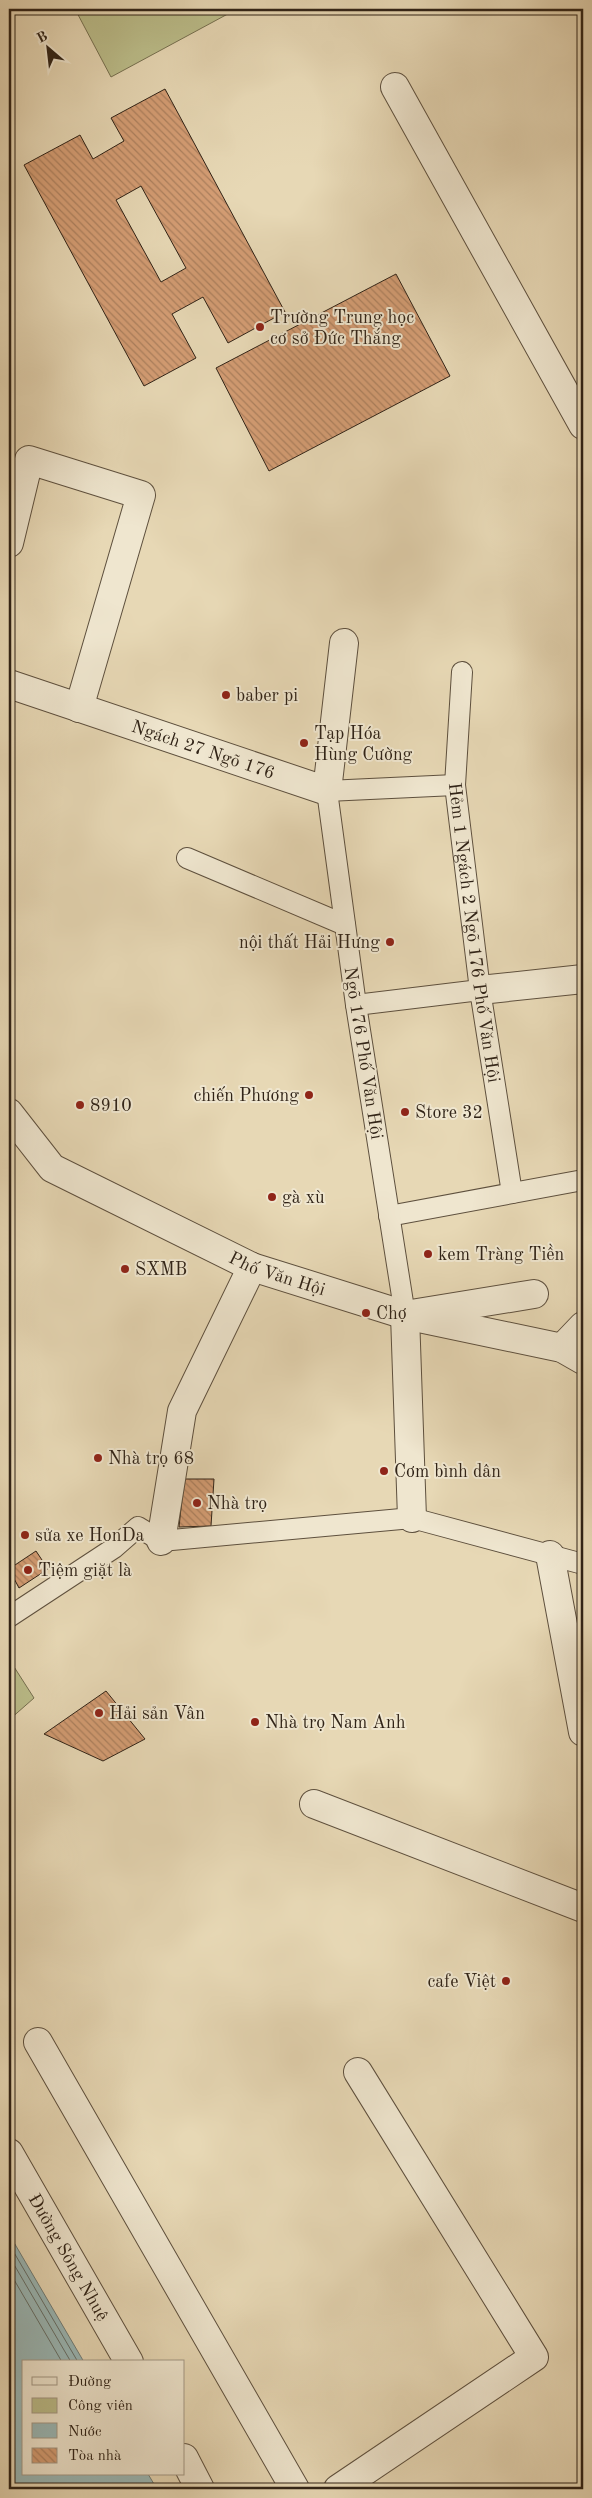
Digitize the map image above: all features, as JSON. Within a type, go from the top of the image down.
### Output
[{"type":"street","points":[[395,87],[583,425]]},
{"type":"street","points":[[9,543],[29,460],[141,495],[80,708]]},
{"type":"street","points":[[327,791],[344,642]]},
{"type":"street","name":"Ngách 27 Ngõ 176","points":[[9,684],[327,791]]},
{"type":"street","points":[[480,990],[583,979]]},
{"type":"street","name":"Phố Văn Hội","points":[[9,1113],[52,1168],[252,1267],[404,1315],[572,1354]]},
{"type":"street","points":[[161,1541],[182,1411],[252,1267]]},
{"type":"street","points":[[412,1518],[404,1315],[534,1294]]},
{"type":"street","points":[[572,1354],[583,1326]]},
{"type":"street","points":[[550,1555],[583,1732]]},
{"type":"street","points":[[314,1804],[583,1908]]},
{"type":"street","points":[[38,2042],[295,2489]]},
{"type":"street","points":[[338,2489],[534,2357],[358,2072]]},
{"type":"street","name":"Đường Sông Nhuệ","points":[[9,2153],[128,2360]]},
{"type":"street","points":[[185,2460],[200,2489]]},
{"type":"lane","name":"Hẻm 1 Ngách 2 Ngõ 176 Phố Văn Hội","points":[[462,672],[455,785],[480,990],[512,1193]]},
{"type":"lane","points":[[327,791],[455,785]]},
{"type":"lane","name":"Ngõ 176 Phố Văn Hội","points":[[327,791],[356,1005],[404,1315]]},
{"type":"lane","points":[[188,858],[345,925]]},
{"type":"lane","points":[[356,1005],[480,990]]},
{"type":"lane","points":[[389,1216],[583,1180]]},
{"type":"lane","points":[[9,1617],[114,1548],[138,1527],[161,1541],[412,1518],[583,1564]]},
{"type":"green space","points":[[75,9],[237,9],[111,77]]},
{"type":"green space","points":[[9,1659],[34,1698],[9,1720]]},
{"type":"water","points":[[9,2234],[83,2360],[22,2360],[22,2476],[149,2476],[157,2489],[9,2489]]},
{"type":"building","points":[[165,89],[285,312],[228,343],[203,297],[172,314],[196,358],[144,386],[24,165],[80,135],[93,159],[124,141],[111,118]],"holes":[[[141,186],[186,268],[161,282],[116,200]]]},
{"type":"building","points":[[396,274],[450,376],[269,471],[216,368]]},
{"type":"building","name":"Nhà trọ","points":[[184,1479],[214,1479],[211,1526],[179,1527]]},
{"type":"building","name":"Tiệm giặt là","points":[[36,1551],[48,1569],[19,1588],[9,1569]]},
{"type":"building","name":"Hải sản Vân","points":[[106,1691],[145,1739],[103,1761],[44,1734]]},
{"type":"place","name":"Trường Trung học cơ sở Đức Thắng","points":[[260,327]]},
{"type":"place","name":"baber pi","points":[[226,695]]},
{"type":"place","name":"Tạp Hóa Hùng Cường","points":[[304,743]]},
{"type":"place","name":"nội thất Hải Hưng","points":[[390,942]]},
{"type":"place","name":"chiến Phương","points":[[309,1095]]},
{"type":"place","name":"8910","points":[[80,1105]]},
{"type":"place","name":"Store 32","points":[[405,1112]]},
{"type":"place","name":"gà xù","points":[[272,1197]]},
{"type":"place","name":"kem Tràng Tiền","points":[[428,1254]]},
{"type":"place","name":"SXMB","points":[[125,1269]]},
{"type":"place","name":"Chợ","points":[[366,1313]]},
{"type":"place","name":"Nhà trọ 68","points":[[98,1458]]},
{"type":"place","name":"Cơm bình dân","points":[[384,1471]]},
{"type":"place","name":"Nhà trọ","points":[[197,1503]]},
{"type":"place","name":"sửa xe HonDa","points":[[25,1535]]},
{"type":"place","name":"Tiệm giặt là","points":[[28,1570]]},
{"type":"place","name":"Hải sản Vân","points":[[99,1713]]},
{"type":"place","name":"Nhà trọ Nam Anh","points":[[255,1722]]},
{"type":"place","name":"cafe Việt","points":[[506,1981]]}]
